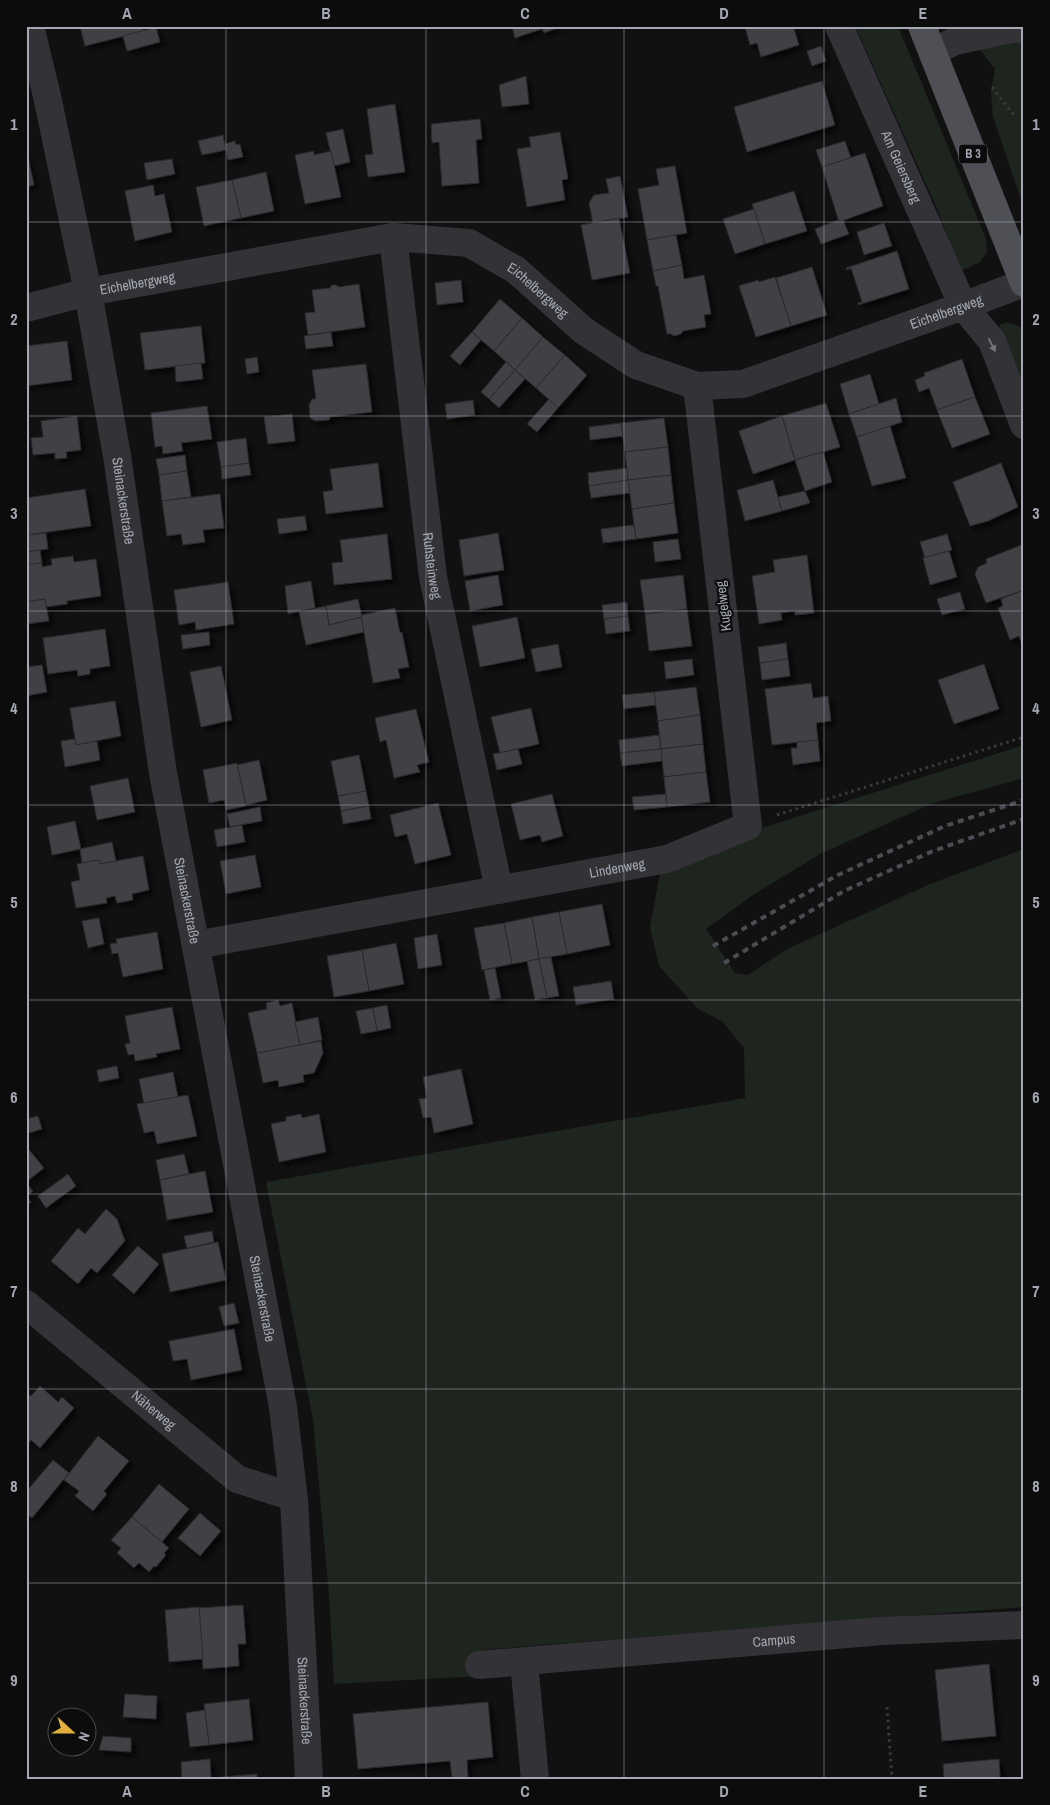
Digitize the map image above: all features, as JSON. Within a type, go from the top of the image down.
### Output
[{"type":"main road","name":"B 3","points":[[922,26],[1024,283]]},
{"type":"street","name":"Steinackerstraße","points":[[30,26],[47,96],[88,292],[117,456],[162,773],[283,1407],[293,1496],[309,1779]]},
{"type":"street","name":"Am Geiersberg","points":[[839,26],[963,306],[992,342],[1024,425]]},
{"type":"street","points":[[933,52],[955,41],[1024,28]]},
{"type":"street","name":"Eichelbergweg","points":[[26,308],[88,292],[393,237],[469,243],[516,270],[584,331],[636,366],[697,386],[743,384],[1024,283]]},
{"type":"street","name":"Ruhsteinweg","points":[[393,237],[433,577],[499,890]]},
{"type":"street","name":"Kugelweg","points":[[697,386],[748,826]]},
{"type":"street","name":"Lindenweg","points":[[196,945],[667,859],[748,826]]},
{"type":"street","name":"Näherweg","points":[[26,1304],[237,1479],[293,1496]]},
{"type":"street","name":"Campus","points":[[479,1665],[882,1631],[1024,1625]]},
{"type":"street","points":[[524,1662],[535,1779]]},
{"type":"path","points":[[992,86],[1016,118]]},
{"type":"path","points":[[748,826],[1024,737]]},
{"type":"path","points":[[887,1707],[892,1779]]},
{"type":"shaded area","points":[[855,26],[898,26],[986,239],[987,251],[980,262],[961,271],[935,204]]},
{"type":"shaded area","points":[[1024,26],[1024,208],[993,117],[991,91],[995,69],[966,32]]},
{"type":"shaded area","points":[[1008,322],[1020,327],[1024,337],[1024,404],[996,331],[1001,324]]},
{"type":"shaded area","points":[[1024,745],[1024,778],[933,803],[820,854],[753,895],[706,929],[735,973],[748,975],[787,949],[930,884],[1024,849],[1024,1607],[481,1650],[482,1676],[334,1684],[329,1595],[313,1420],[266,1182],[745,1098],[744,1048],[722,1021],[698,1009],[659,966],[650,927],[660,874],[749,832]]},
{"type":"building","points":[[80,26],[143,26],[144,31],[85,46]]},
{"type":"building","points":[[512,26],[563,26],[544,33],[542,29],[515,38]]},
{"type":"building","points":[[793,26],[799,45],[761,57],[757,43],[750,45],[745,27]]},
{"type":"building","points":[[156,27],[160,42],[127,51],[123,36]]},
{"type":"building","points":[[821,46],[826,61],[812,66],[807,51]]},
{"type":"building","points":[[526,76],[529,104],[502,107],[499,85]]},
{"type":"building","points":[[822,81],[835,125],[747,152],[734,107]]},
{"type":"building","points":[[395,104],[405,172],[368,177],[365,155],[373,154],[367,109]]},
{"type":"building","points":[[480,119],[482,139],[476,140],[479,183],[442,186],[439,142],[432,143],[431,124]]},
{"type":"building","points":[[343,129],[350,162],[334,166],[326,133]]},
{"type":"building","points":[[560,132],[568,179],[562,180],[565,200],[527,207],[517,149],[531,147],[529,137]]},
{"type":"building","points":[[223,135],[226,150],[202,155],[198,141]]},
{"type":"building","points":[[235,141],[236,145],[240,144],[243,157],[228,160],[225,144]]},
{"type":"building","points":[[845,141],[851,158],[822,167],[816,150]]},
{"type":"building","points":[[314,151],[314,155],[331,151],[341,197],[305,204],[295,155]]},
{"type":"building","points":[[865,153],[883,206],[839,222],[822,167]]},
{"type":"building","points":[[28,157],[34,185],[26,187],[26,158]]},
{"type":"building","points":[[172,159],[175,174],[147,180],[144,163]]},
{"type":"building","points":[[675,166],[687,233],[647,240],[638,189],[659,185],[656,169]]},
{"type":"building","points":[[266,172],[274,211],[241,218],[232,180]]},
{"type":"building","points":[[620,176],[628,217],[593,224],[589,203],[594,195],[609,193],[606,179]]},
{"type":"building","points":[[232,180],[241,218],[204,226],[196,187]]},
{"type":"building","points":[[153,185],[155,196],[164,194],[172,232],[135,241],[125,191]]},
{"type":"building","points":[[794,191],[807,231],[765,244],[752,204]]},
{"type":"building","points":[[754,209],[765,244],[735,254],[723,219]]},
{"type":"building","points":[[619,218],[630,273],[592,280],[581,225]]},
{"type":"building","points":[[838,220],[839,222],[843,220],[849,234],[821,244],[815,229]]},
{"type":"building","points":[[884,223],[892,246],[864,255],[857,232]]},
{"type":"building","points":[[676,235],[682,265],[653,271],[647,240]]},
{"type":"building","points":[[897,251],[909,289],[858,305],[858,303],[862,302],[851,268],[847,270],[846,268]]},
{"type":"building","points":[[682,265],[684,279],[704,275],[711,314],[704,315],[706,327],[683,331],[681,334],[674,336],[667,334],[658,286],[656,286],[653,271]]},
{"type":"building","points":[[812,267],[827,315],[791,326],[776,278]]},
{"type":"building","points":[[775,277],[791,326],[756,337],[739,286]]},
{"type":"building","points":[[461,280],[463,302],[437,305],[435,283]]},
{"type":"building","points":[[359,284],[365,327],[308,335],[305,313],[315,312],[312,290],[330,288],[332,285],[339,287]]},
{"type":"building","points":[[500,299],[522,318],[494,351],[472,332]]},
{"type":"building","points":[[522,318],[543,337],[515,370],[494,351]]},
{"type":"building","points":[[201,326],[205,363],[145,370],[140,333]]},
{"type":"building","points":[[331,332],[333,346],[306,349],[304,336]]},
{"type":"building","points":[[472,332],[481,340],[460,365],[450,356]]},
{"type":"building","points":[[543,337],[565,355],[536,388],[515,370]]},
{"type":"building","points":[[67,341],[72,380],[26,386],[26,346]]},
{"type":"building","points":[[565,355],[587,375],[558,408],[536,388]]},
{"type":"building","points":[[257,357],[259,372],[247,374],[245,359]]},
{"type":"building","points":[[962,359],[975,397],[937,410],[929,388],[919,392],[915,380],[925,376],[924,373]]},
{"type":"building","points":[[506,362],[515,370],[489,399],[481,392]]},
{"type":"building","points":[[201,363],[203,379],[176,382],[175,366]]},
{"type":"building","points":[[366,364],[372,412],[330,417],[329,420],[315,421],[310,418],[309,405],[312,399],[316,399],[312,370]]},
{"type":"building","points":[[515,370],[525,379],[499,408],[489,399]]},
{"type":"building","points":[[870,374],[879,404],[849,414],[840,384]]},
{"type":"building","points":[[975,397],[990,434],[952,448],[937,410]]},
{"type":"building","points":[[896,398],[902,422],[857,437],[849,414]]},
{"type":"building","points":[[549,399],[558,408],[537,432],[527,424]]},
{"type":"building","points":[[473,400],[475,415],[447,419],[445,404]]},
{"type":"building","points":[[826,403],[840,447],[795,460],[782,416]]},
{"type":"building","points":[[207,406],[212,439],[181,443],[183,451],[163,454],[162,446],[155,447],[151,413]]},
{"type":"building","points":[[292,414],[295,441],[268,444],[264,417]]},
{"type":"building","points":[[77,416],[81,450],[66,452],[67,458],[55,459],[55,453],[33,455],[31,438],[43,437],[41,421]]},
{"type":"building","points":[[782,416],[795,460],[753,474],[739,431]]},
{"type":"building","points":[[664,418],[668,447],[625,452],[621,423]]},
{"type":"building","points":[[621,423],[623,436],[590,440],[589,427]]},
{"type":"building","points":[[890,426],[906,478],[872,486],[857,437]]},
{"type":"building","points":[[246,438],[249,463],[221,467],[217,442]]},
{"type":"building","points":[[668,447],[671,475],[628,480],[625,452]]},
{"type":"building","points":[[823,452],[832,482],[805,491],[795,460]]},
{"type":"building","points":[[185,455],[187,471],[159,475],[156,459]]},
{"type":"building","points":[[249,463],[251,475],[222,479],[221,467]]},
{"type":"building","points":[[378,463],[383,507],[326,514],[323,492],[333,490],[330,469]]},
{"type":"building","points":[[1001,463],[1018,507],[988,521],[970,526],[953,482]]},
{"type":"building","points":[[627,468],[628,480],[589,486],[588,473]]},
{"type":"building","points":[[187,471],[191,497],[162,501],[159,475]]},
{"type":"building","points":[[671,475],[674,503],[632,509],[628,480]]},
{"type":"building","points":[[628,480],[630,493],[591,498],[589,486]]},
{"type":"building","points":[[773,480],[782,511],[745,521],[737,490]]},
{"type":"building","points":[[85,489],[91,526],[26,535],[26,498]]},
{"type":"building","points":[[805,491],[810,503],[782,511],[778,497]]},
{"type":"building","points":[[220,494],[224,528],[203,530],[205,542],[183,545],[181,534],[167,536],[162,501]]},
{"type":"building","points":[[674,503],[678,533],[636,539],[632,509]]},
{"type":"building","points":[[305,516],[307,530],[279,534],[277,519]]},
{"type":"building","points":[[634,525],[636,539],[603,543],[601,529]]},
{"type":"building","points":[[46,533],[48,549],[26,552],[26,535]]},
{"type":"building","points":[[498,533],[504,570],[464,576],[459,540]]},
{"type":"building","points":[[387,534],[392,579],[334,585],[332,563],[343,562],[340,540]]},
{"type":"building","points":[[947,534],[952,550],[925,558],[920,542]]},
{"type":"building","points":[[678,539],[681,559],[655,562],[653,542]]},
{"type":"building","points":[[1024,544],[1024,590],[986,603],[975,574],[978,567],[987,563],[986,559]]},
{"type":"building","points":[[40,550],[42,563],[27,565],[26,552]]},
{"type":"building","points":[[949,551],[957,577],[930,585],[923,558]]},
{"type":"building","points":[[807,555],[814,613],[795,615],[795,611],[781,613],[782,620],[759,624],[752,576],[775,572],[773,560]]},
{"type":"building","points":[[73,556],[74,562],[96,559],[101,596],[67,601],[67,604],[46,607],[45,599],[26,602],[26,565],[42,563],[42,567],[52,565],[51,559]]},
{"type":"building","points":[[498,575],[503,605],[470,611],[465,581]]},
{"type":"building","points":[[683,575],[687,609],[645,614],[640,580]]},
{"type":"building","points":[[311,581],[315,608],[288,614],[285,586]]},
{"type":"building","points":[[228,582],[234,624],[196,630],[195,622],[179,625],[174,590]]},
{"type":"building","points":[[1024,590],[1023,648],[1019,636],[1010,640],[998,608],[1003,606],[1001,599]]},
{"type":"building","points":[[960,592],[965,609],[942,615],[937,599]]},
{"type":"building","points":[[45,599],[49,621],[26,624],[26,602]]},
{"type":"building","points":[[358,599],[362,617],[329,625],[326,606]]},
{"type":"building","points":[[627,602],[628,616],[604,619],[602,605]]},
{"type":"building","points":[[326,606],[329,625],[362,617],[364,632],[306,645],[299,612]]},
{"type":"building","points":[[395,608],[409,667],[398,669],[400,678],[373,683],[361,615]]},
{"type":"building","points":[[687,609],[692,646],[649,651],[645,614]]},
{"type":"building","points":[[628,616],[630,631],[606,634],[604,619]]},
{"type":"building","points":[[517,617],[525,658],[480,667],[472,626]]},
{"type":"building","points":[[105,629],[110,666],[90,669],[90,674],[78,676],[77,670],[48,674],[43,638]]},
{"type":"building","points":[[209,632],[210,645],[183,649],[181,635]]},
{"type":"building","points":[[786,643],[788,659],[760,663],[758,647]]},
{"type":"building","points":[[558,644],[562,667],[536,672],[531,649]]},
{"type":"building","points":[[692,659],[694,675],[666,679],[664,662]]},
{"type":"building","points":[[788,659],[790,676],[762,680],[760,663]]},
{"type":"building","points":[[984,664],[999,709],[954,724],[938,680]]},
{"type":"building","points":[[42,665],[47,692],[26,696],[26,667]]},
{"type":"building","points":[[221,666],[232,720],[201,727],[190,672]]},
{"type":"building","points":[[811,683],[813,698],[828,696],[831,721],[816,723],[818,740],[772,745],[765,689]]},
{"type":"building","points":[[696,687],[700,715],[658,721],[654,692]]},
{"type":"building","points":[[654,692],[656,705],[624,709],[622,695]]},
{"type":"building","points":[[115,701],[121,736],[76,745],[70,708]]},
{"type":"building","points":[[531,708],[539,744],[500,753],[491,717]]},
{"type":"building","points":[[416,709],[429,762],[417,765],[420,772],[394,778],[386,740],[380,742],[375,718]]},
{"type":"building","points":[[700,715],[703,744],[661,749],[658,721]]},
{"type":"building","points":[[659,735],[661,749],[620,753],[619,740]]},
{"type":"building","points":[[75,739],[76,745],[97,741],[100,760],[65,767],[61,741]]},
{"type":"building","points":[[818,740],[820,761],[793,765],[791,748],[797,748],[797,742]]},
{"type":"building","points":[[703,744],[706,772],[664,777],[661,749]]},
{"type":"building","points":[[518,749],[522,764],[497,770],[493,754]]},
{"type":"building","points":[[661,749],[662,761],[622,766],[620,753]]},
{"type":"building","points":[[359,755],[366,791],[338,796],[331,761]]},
{"type":"building","points":[[259,760],[267,800],[246,805],[237,765]]},
{"type":"building","points":[[237,763],[246,806],[226,810],[224,800],[209,803],[203,770]]},
{"type":"building","points":[[706,772],[710,802],[667,807],[664,777]]},
{"type":"building","points":[[128,778],[135,812],[97,820],[90,786]]},
{"type":"building","points":[[366,791],[369,806],[341,811],[338,796]]},
{"type":"building","points":[[552,794],[563,836],[542,842],[540,835],[520,840],[511,804]]},
{"type":"building","points":[[666,794],[667,807],[634,810],[632,797]]},
{"type":"building","points":[[438,803],[451,855],[415,864],[407,834],[395,837],[390,815]]},
{"type":"building","points":[[369,806],[371,819],[343,824],[341,811]]},
{"type":"building","points":[[260,807],[262,821],[230,827],[227,814]]},
{"type":"building","points":[[75,821],[81,849],[52,855],[47,827]]},
{"type":"building","points":[[242,825],[245,842],[217,847],[214,830]]},
{"type":"building","points":[[112,842],[116,861],[100,864],[99,860],[82,863],[80,849]]},
{"type":"building","points":[[255,855],[261,887],[226,894],[220,861]]},
{"type":"building","points":[[143,856],[149,890],[132,894],[133,900],[117,903],[115,896],[106,898],[107,903],[76,908],[71,882],[80,880],[77,864],[99,860],[100,864]]},
{"type":"building","points":[[602,904],[610,945],[567,954],[559,912]]},
{"type":"building","points":[[559,912],[567,954],[539,959],[532,917]]},
{"type":"building","points":[[532,917],[539,959],[512,964],[504,923]]},
{"type":"building","points":[[99,918],[104,944],[88,948],[82,921]]},
{"type":"building","points":[[504,923],[512,964],[482,970],[474,928]]},
{"type":"building","points":[[157,932],[163,969],[123,977],[118,953],[112,954],[110,944],[117,943],[116,939]]},
{"type":"building","points":[[437,934],[442,965],[418,969],[414,938]]},
{"type":"building","points":[[396,943],[404,984],[369,991],[362,950]]},
{"type":"building","points":[[362,950],[369,991],[334,997],[327,956]]},
{"type":"building","points":[[551,957],[559,996],[547,998],[539,959]]},
{"type":"building","points":[[539,959],[547,998],[535,1000],[527,961]]},
{"type":"building","points":[[495,968],[501,998],[490,1000],[484,970]]},
{"type":"building","points":[[611,981],[614,999],[576,1005],[573,987]]},
{"type":"building","points":[[278,1000],[280,1006],[292,1003],[300,1045],[257,1053],[248,1013],[267,1009],[266,1003]]},
{"type":"building","points":[[387,1005],[391,1028],[377,1031],[373,1008]]},
{"type":"building","points":[[172,1007],[180,1049],[156,1054],[157,1057],[135,1061],[134,1054],[128,1055],[125,1044],[130,1043],[125,1016]]},
{"type":"building","points":[[373,1008],[377,1031],[361,1034],[356,1011]]},
{"type":"building","points":[[318,1017],[322,1040],[300,1045],[295,1022]]},
{"type":"building","points":[[321,1041],[323,1053],[314,1073],[303,1075],[304,1082],[279,1087],[278,1080],[263,1083],[257,1053]]},
{"type":"building","points":[[117,1066],[119,1078],[99,1082],[97,1070]]},
{"type":"building","points":[[461,1069],[473,1124],[434,1133],[431,1117],[423,1118],[419,1099],[427,1098],[423,1077]]},
{"type":"building","points":[[173,1072],[178,1097],[144,1104],[139,1079]]},
{"type":"building","points":[[188,1095],[197,1136],[157,1144],[154,1131],[144,1133],[137,1104]]},
{"type":"building","points":[[301,1114],[302,1118],[319,1114],[326,1152],[279,1162],[271,1124],[286,1121],[286,1117]]},
{"type":"building","points":[[38,1116],[42,1129],[26,1134],[26,1119]]},
{"type":"building","points":[[26,1146],[44,1168],[26,1182]]},
{"type":"building","points":[[184,1154],[189,1174],[160,1180],[156,1160]]},
{"type":"building","points":[[205,1171],[213,1212],[167,1220],[160,1180]]},
{"type":"building","points":[[68,1174],[76,1186],[46,1208],[38,1196]]},
{"type":"building","points":[[26,1183],[33,1191],[27,1197],[31,1202],[26,1206]]},
{"type":"building","points":[[106,1209],[117,1219],[125,1241],[97,1273],[91,1268],[78,1284],[51,1261],[78,1228],[85,1234]]},
{"type":"building","points":[[212,1231],[214,1242],[187,1248],[184,1236]]},
{"type":"building","points":[[218,1242],[226,1280],[170,1292],[162,1254]]},
{"type":"building","points":[[138,1246],[159,1264],[134,1294],[112,1275]]},
{"type":"building","points":[[234,1303],[239,1323],[224,1326],[219,1307]]},
{"type":"building","points":[[234,1329],[242,1370],[191,1380],[187,1359],[173,1361],[169,1341]]},
{"type":"building","points":[[40,1386],[58,1402],[62,1397],[74,1408],[40,1448],[31,1440],[26,1446],[26,1392],[31,1396]]},
{"type":"building","points":[[98,1436],[129,1461],[104,1491],[107,1494],[93,1511],[75,1496],[79,1491],[64,1480]]},
{"type":"building","points":[[53,1460],[69,1473],[32,1518],[26,1513],[26,1492]]},
{"type":"building","points":[[159,1484],[189,1509],[162,1542],[132,1517]]},
{"type":"building","points":[[200,1513],[221,1531],[200,1556],[178,1538]]},
{"type":"building","points":[[132,1517],[169,1548],[156,1567],[154,1566],[149,1572],[139,1563],[134,1568],[117,1553],[121,1548],[111,1540]]},
{"type":"building","points":[[243,1605],[246,1644],[238,1644],[239,1666],[203,1669],[199,1608]]},
{"type":"building","points":[[199,1607],[203,1659],[169,1662],[165,1610]]},
{"type":"building","points":[[989,1664],[996,1736],[942,1741],[935,1670]]},
{"type":"building","points":[[125,1694],[157,1696],[156,1719],[123,1717]]},
{"type":"building","points":[[249,1699],[253,1740],[209,1745],[204,1704]]},
{"type":"building","points":[[488,1702],[493,1757],[467,1760],[468,1779],[452,1779],[450,1761],[358,1769],[353,1714]]},
{"type":"building","points":[[205,1710],[209,1745],[190,1747],[186,1713]]},
{"type":"building","points":[[103,1736],[131,1738],[131,1752],[99,1750]]},
{"type":"building","points":[[210,1759],[211,1778],[257,1774],[257,1779],[182,1779],[181,1762]]},
{"type":"building","points":[[999,1759],[999,1779],[944,1779],[943,1764]]},
{"type":"railway","points":[[713,946],[838,875],[945,826],[1024,800]]},
{"type":"railway","points":[[724,963],[844,891],[933,851],[1024,819]]}]
